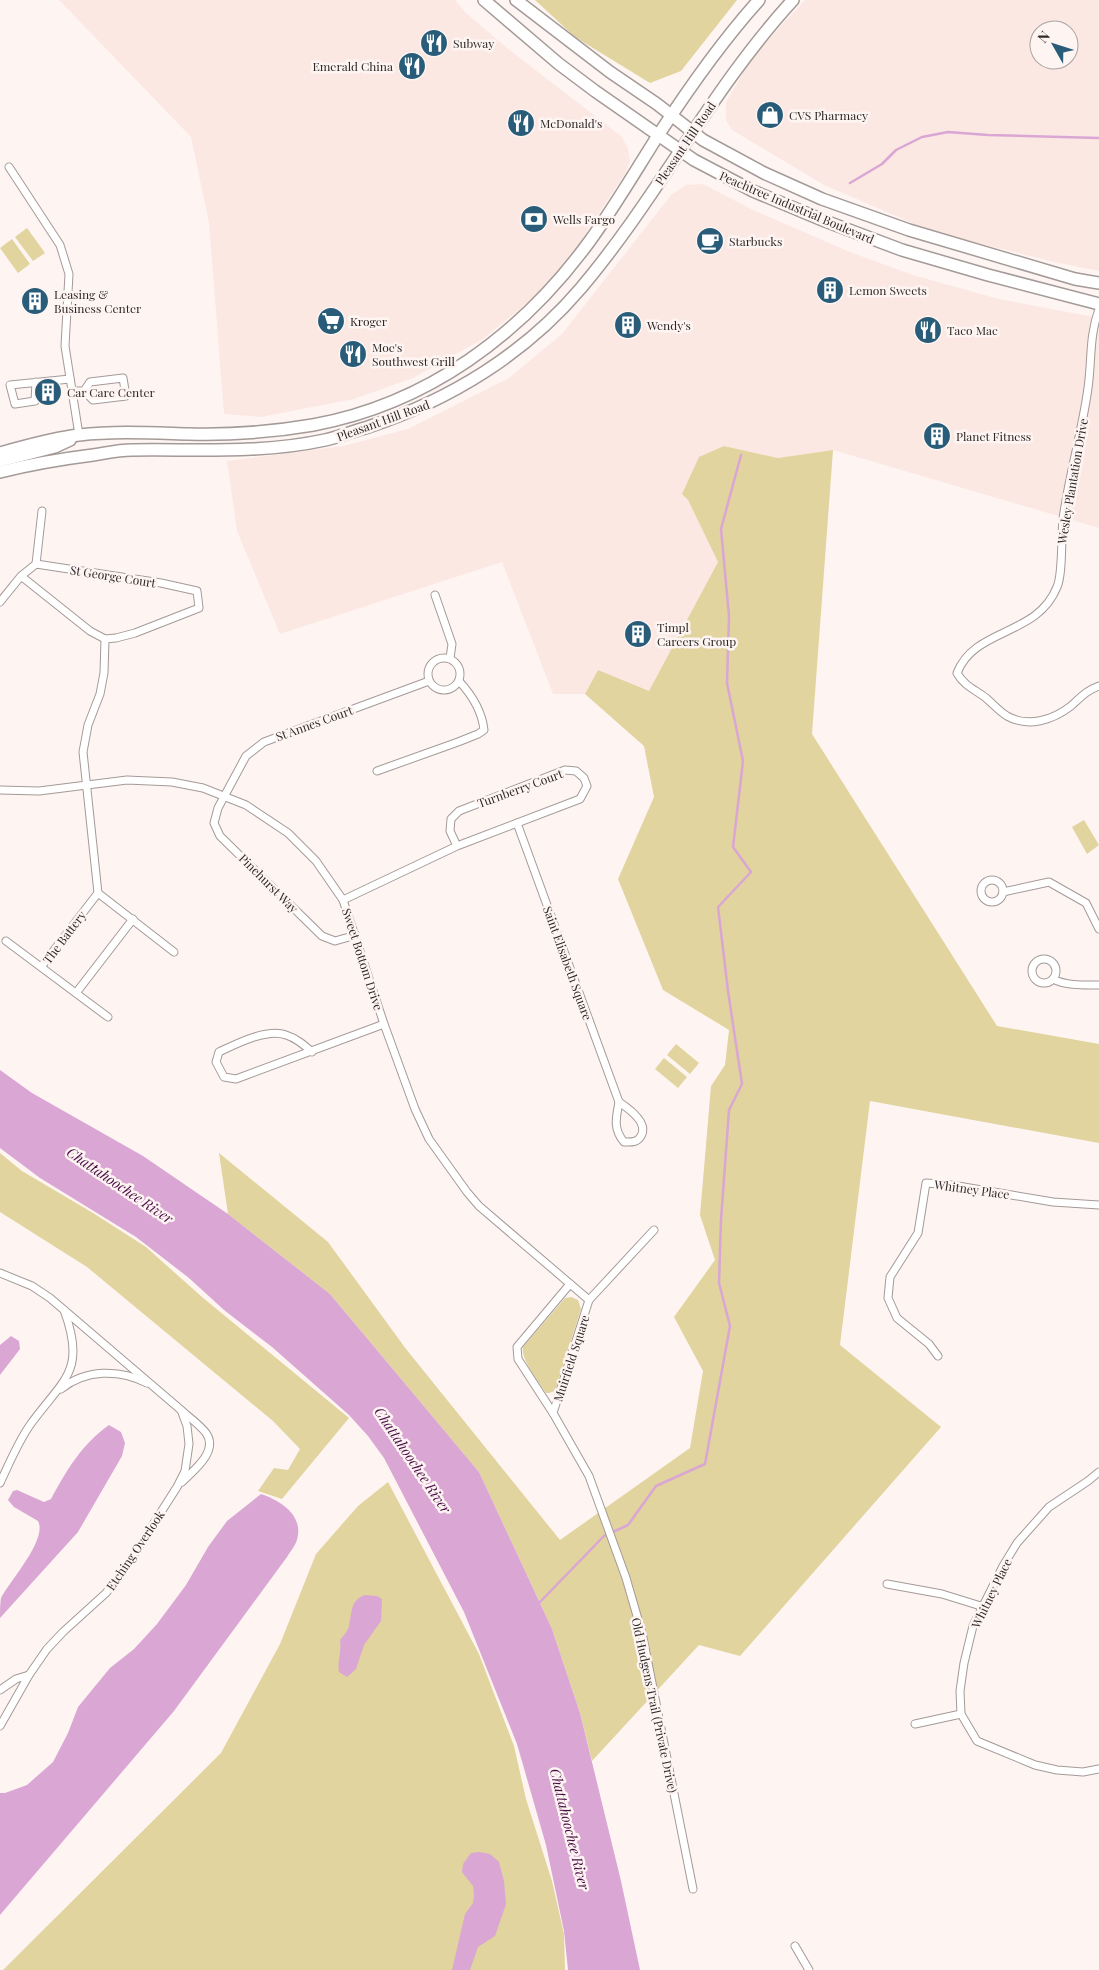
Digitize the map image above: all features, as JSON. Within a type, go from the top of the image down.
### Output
[{"type":"highway","name":"Peachtree Industrial Boulevard","points":[[484,0],[578,80],[679,151],[753,190],[869,238],[939,261],[1099,304]]},
{"type":"highway","name":"Peachtree Industrial Boulevard","points":[[516,0],[703,140],[764,173],[822,199],[925,235],[1075,279],[1099,284]]},
{"type":"highway","name":"Pleasant Hill Road","points":[[0,453],[79,435],[144,432],[190,434],[274,432],[339,419],[385,404],[433,383],[471,361],[511,329],[545,295],[589,242],[671,116],[720,48],[759,0]]},
{"type":"highway","name":"Pleasant Hill Road","points":[[0,472],[40,462],[129,450],[243,451],[297,446],[328,440],[382,422],[437,400],[488,370],[518,349],[561,310],[608,254],[732,72],[760,36],[792,0]]},
{"type":"highway","points":[[0,461],[55,447],[79,435]]},
{"type":"street","points":[[9,167],[60,245],[69,274],[65,346],[79,435]]},
{"type":"street","name":"Wesley Plantation Drive","points":[[1099,309],[1091,341],[1089,387],[1064,518],[1059,584],[1051,601],[1037,616],[983,643],[961,663],[958,674],[962,681],[1007,716],[1024,721],[1040,721],[1054,718],[1082,696],[1099,686]]},
{"type":"street","points":[[72,391],[84,391],[93,400],[126,396],[123,378],[90,382],[84,391]]},
{"type":"street","points":[[36,382],[34,401],[14,404],[10,385],[36,382],[70,379]]},
{"type":"street","points":[[0,602],[21,576],[36,564],[42,511]]},
{"type":"street","name":"St George Court","points":[[36,564],[161,583],[197,591],[199,608],[135,633],[105,639]]},
{"type":"street","points":[[21,576],[90,630],[105,639],[104,673],[100,694],[84,740],[83,752],[98,893],[174,952]]},
{"type":"street","points":[[434,595],[452,644],[450,658]]},
{"type":"street","points":[[450,658],[455,661],[460,670],[459,681],[456,685],[446,690],[436,688],[429,681],[428,670],[434,660],[450,658]]},
{"type":"street","name":"St Annes Court","points":[[224,796],[246,756],[264,742],[429,681]]},
{"type":"street","points":[[377,771],[458,742],[484,730],[482,718],[471,696],[459,681]]},
{"type":"street","name":"Turnberry Court","points":[[343,900],[457,846],[580,799],[586,786],[584,778],[576,771],[565,770],[459,811],[451,819],[450,831],[457,846]]},
{"type":"street","name":"Sweet Bottom Drive","points":[[0,790],[39,791],[127,780],[172,782],[203,788],[246,805],[288,833],[316,861],[343,900],[414,1109],[430,1139],[447,1165],[479,1206],[590,1300]]},
{"type":"street","name":"Pinehurst Way","points":[[224,796],[218,808],[214,824],[220,836],[322,936],[335,941],[356,935]]},
{"type":"street","name":"Saint Elisabeth Square","points":[[517,824],[619,1102],[615,1124],[618,1135],[624,1142],[633,1142],[640,1138],[643,1132],[642,1123],[629,1109],[619,1102]]},
{"type":"street","points":[[1003,892],[1049,882],[1086,904],[1099,929]]},
{"type":"street","name":"The Battery","points":[[98,893],[41,967],[108,1017]]},
{"type":"street","points":[[76,992],[133,919]]},
{"type":"street","points":[[6,941],[41,967]]},
{"type":"street","points":[[1053,979],[1058,982],[1099,985]]},
{"type":"street","points":[[312,1052],[298,1040],[284,1034],[274,1033],[242,1041],[219,1052],[216,1062],[224,1078],[236,1078],[312,1052],[384,1024]]},
{"type":"street","name":"Whitney Place","points":[[938,1356],[929,1344],[896,1318],[888,1298],[890,1277],[918,1233],[926,1183],[952,1185],[1053,1202],[1099,1205]]},
{"type":"street","name":"Muirfield Square","points":[[553,1412],[590,1300],[654,1230]]},
{"type":"street","name":"Etching Overlook","points":[[0,1273],[32,1286],[64,1310],[205,1432],[209,1439],[210,1448],[205,1458],[177,1487]]},
{"type":"street","name":"Muirfield Square","points":[[553,1412],[518,1359],[517,1347],[570,1284]]},
{"type":"street","points":[[0,1483],[29,1426],[69,1374],[74,1349],[72,1331],[64,1310]]},
{"type":"street","points":[[52,1398],[72,1381],[97,1374],[124,1374],[156,1388]]},
{"type":"street","name":"Etching Overlook","points":[[0,1726],[29,1675],[47,1649],[106,1593],[124,1570],[177,1487],[185,1471],[189,1444],[187,1426],[181,1410]]},
{"type":"street","name":"Old Hudgens Trail (Private Drive)","points":[[553,1412],[589,1476],[615,1544],[642,1633],[692,1889]]},
{"type":"street","name":"Whitney Place","points":[[1099,1472],[1049,1507],[1017,1543],[1003,1566],[984,1608],[973,1626],[964,1663],[960,1691],[961,1714],[977,1741],[1035,1765],[1057,1770],[1083,1772],[1099,1768]]},
{"type":"street","points":[[887,1584],[942,1594],[984,1608]]},
{"type":"street","points":[[0,1690],[16,1679],[29,1675]]},
{"type":"street","points":[[914,1724],[961,1714]]},
{"type":"street","points":[[795,1946],[809,1970]]},
{"type":"shaded area","points":[[59,0],[455,0],[465,12],[507,48],[621,136],[628,148],[630,161],[625,174],[569,259],[531,300],[483,339],[413,378],[354,399],[261,417],[224,414],[209,223],[191,137]]},
{"type":"shaded area","points":[[535,0],[737,0],[681,71],[650,83],[575,37]]},
{"type":"shaded area","points":[[805,0],[1099,0],[1099,271],[1054,262],[933,232],[824,185],[732,130],[726,120],[726,102],[753,56]]},
{"type":"shaded area","points":[[703,184],[751,209],[850,252],[913,275],[999,299],[1099,318],[1099,528],[833,450],[778,458],[724,446],[682,494],[688,500],[718,562],[649,692],[598,670],[585,694],[553,694],[502,562],[280,634],[237,531],[227,461],[343,446],[408,429],[509,378],[562,334],[671,195],[686,185]]},
{"type":"shaded area","points":[[27,228],[45,253],[33,261],[15,237]]},
{"type":"shaded area","points":[[12,239],[30,264],[18,273],[0,248]]},
{"type":"shaded area","points":[[724,446],[778,458],[833,450],[812,734],[997,1026],[1099,1044],[1099,1143],[870,1101],[840,1345],[941,1427],[740,1656],[699,1645],[592,1761],[580,1713],[552,1629],[479,1472],[330,1294],[228,1214],[219,1153],[328,1242],[406,1349],[560,1540],[690,1448],[703,1371],[674,1317],[715,1260],[700,1215],[711,1086],[725,1065],[729,1030],[663,990],[618,879],[654,797],[644,746],[585,694],[598,670],[649,691],[718,562],[688,500],[682,494],[699,457]]},
{"type":"shaded area","points":[[1084,820],[1099,845],[1087,854],[1072,827]]},
{"type":"shaded area","points":[[676,1044],[699,1063],[690,1074],[667,1055]]},
{"type":"shaded area","points":[[664,1058],[687,1077],[678,1088],[655,1069]]},
{"type":"shaded area","points":[[0,1153],[22,1171],[146,1247],[202,1297],[349,1418],[282,1499],[258,1491],[274,1468],[288,1470],[300,1449],[273,1421],[87,1267],[0,1212]]},
{"type":"shaded area","points":[[571,1297],[578,1300],[581,1309],[555,1391],[546,1393],[524,1357],[523,1347],[565,1298]]},
{"type":"shaded area","points":[[388,1482],[479,1654],[514,1746],[526,1799],[552,1881],[564,1934],[565,1970],[3,1970],[221,1753],[280,1644],[316,1554],[358,1506]]},
{"type":"water","name":"Chattahoochee River","points":[[0,1070],[32,1093],[143,1156],[228,1214],[330,1294],[479,1472],[552,1629],[580,1713],[621,1881],[640,1970],[568,1970],[564,1931],[546,1845],[517,1744],[464,1612],[384,1458],[349,1415],[272,1347],[224,1310],[189,1278],[136,1237],[40,1178],[0,1148]]},
{"type":"water","points":[[11,1336],[19,1341],[20,1349],[0,1375],[0,1345]]},
{"type":"water","points":[[109,1425],[121,1432],[125,1443],[122,1456],[78,1532],[0,1618],[1,1598],[33,1549],[40,1529],[38,1521],[14,1507],[8,1500],[13,1491],[17,1490],[44,1502],[51,1499],[69,1468],[90,1441]]},
{"type":"water","points":[[261,1494],[283,1505],[294,1516],[298,1531],[294,1547],[174,1711],[0,1915],[0,1793],[27,1785],[53,1762],[68,1733],[78,1707],[110,1668],[134,1649],[157,1624],[186,1585],[208,1547],[227,1521]]},
{"type":"water","points":[[365,1595],[377,1596],[382,1599],[381,1621],[364,1645],[356,1669],[347,1677],[339,1672],[340,1640],[348,1628],[354,1604],[360,1597]]},
{"type":"water","points":[[471,1853],[490,1854],[499,1862],[504,1881],[506,1904],[495,1936],[478,1947],[470,1970],[452,1970],[465,1914],[473,1903],[474,1896],[473,1886],[462,1872],[463,1864]]},
{"type":"waterway","points":[[850,183],[882,164],[896,150],[922,137],[948,132],[1099,138]]},
{"type":"waterway","points":[[539,1603],[604,1536],[628,1525],[656,1486],[705,1464],[730,1326],[719,1283],[721,1220],[729,1110],[742,1084],[718,907],[751,872],[733,847],[743,761],[727,683],[729,616],[721,529],[741,455]]},
{"type":"place","name":"Subway","points":[[434,43]]},
{"type":"place","name":"Emerald China","points":[[412,66]]},
{"type":"place","name":"CVS Pharmacy","points":[[770,115]]},
{"type":"place","name":"McDonald's","points":[[521,123]]},
{"type":"place","name":"Wells Fargo","points":[[534,219]]},
{"type":"place","name":"Starbucks","points":[[710,241]]},
{"type":"place","name":"Lemon Sweets","points":[[830,290]]},
{"type":"place","name":"Leasing & Business Center","points":[[35,301]]},
{"type":"place","name":"Kroger","points":[[331,321]]},
{"type":"place","name":"Wendy's","points":[[628,325]]},
{"type":"place","name":"Taco Mac","points":[[928,330]]},
{"type":"place","name":"Moe's Southwest Grill","points":[[353,354]]},
{"type":"place","name":"Car Care Center","points":[[48,392]]},
{"type":"place","name":"Planet Fitness","points":[[937,436]]},
{"type":"place","name":"Timpl Careers Group","points":[[638,634]]}]
